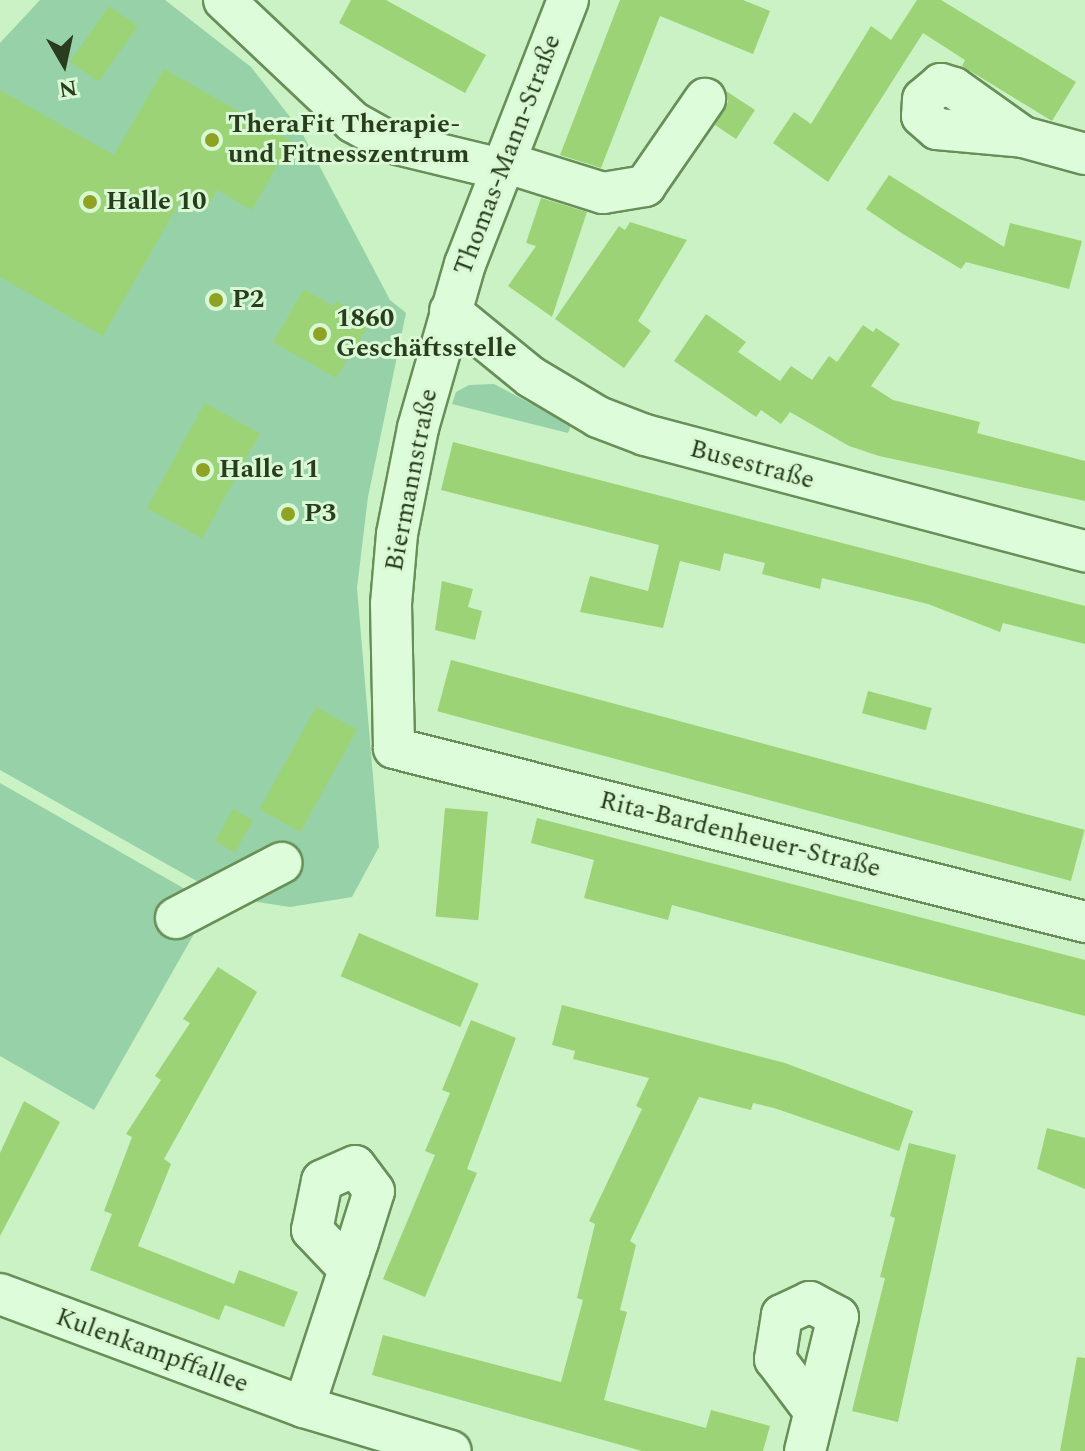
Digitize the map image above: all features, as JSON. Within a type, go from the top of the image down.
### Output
[{"type":"street","points":[[224,0],[353,122],[389,142],[503,166],[603,193],[645,186],[705,99]]},
{"type":"street","name":"Thomas-Mann-Straße","points":[[450,311],[568,0]]},
{"type":"street","points":[[1023,137],[1085,154]]},
{"type":"street","name":"Busestraße","points":[[450,311],[531,377],[598,417],[645,435],[1085,551]]},
{"type":"street","name":"Biermannstraße","points":[[394,748],[397,534],[450,311]]},
{"type":"street","name":"Rita-Bardenheuer-Straße","points":[[394,748],[1085,922]]},
{"type":"street","points":[[176,918],[281,863]]},
{"type":"street","points":[[304,1407],[349,1269]]},
{"type":"street","name":"Kulenkampffallee","points":[[0,1294],[304,1407],[357,1438],[451,1451]]},
{"type":"street","points":[[805,1451],[814,1411]]},
{"type":"green space","points":[[40,0],[165,0],[251,67],[301,131],[390,300],[406,313],[368,497],[357,588],[379,847],[352,897],[290,907],[225,897],[0,770],[0,43]]},
{"type":"green space","points":[[494,384],[571,425],[568,433],[452,404],[456,392],[469,385]]},
{"type":"green space","points":[[0,783],[211,904],[94,1110],[0,1056]]},
{"type":"building","points":[[351,0],[386,0],[486,55],[465,93],[339,23]]},
{"type":"building","points":[[620,0],[743,0],[770,11],[753,54],[660,16],[601,168],[560,155]]},
{"type":"building","points":[[917,0],[941,0],[1076,82],[1052,121],[962,66],[965,60],[923,33],[828,182],[773,143],[794,112],[811,124],[871,26],[891,40]]},
{"type":"building","points":[[109,6],[138,26],[99,82],[70,62]]},
{"type":"building","name":"Halle 10","points":[[164,69],[291,141],[252,210],[217,190],[207,208],[184,195],[103,336],[0,277],[0,90],[114,155]]},
{"type":"building","points":[[726,91],[755,110],[736,139],[715,125],[728,102]]},
{"type":"building","points":[[889,175],[1004,247],[1010,223],[1082,241],[1069,289],[966,262],[961,269],[903,234],[866,209]]},
{"type":"building","points":[[541,198],[587,212],[552,317],[508,286],[536,246],[526,243]]},
{"type":"building","points":[[630,222],[687,240],[638,321],[651,331],[624,368],[555,319],[619,226],[625,230]]},
{"type":"building","name":"1860 Geschäftsstelle","points":[[304,289],[333,306],[337,301],[368,326],[336,378],[273,342]]},
{"type":"building","points":[[706,314],[746,342],[738,352],[780,381],[791,366],[812,380],[829,356],[837,362],[863,325],[873,332],[876,328],[900,344],[871,386],[893,400],[980,422],[977,433],[1085,461],[1085,501],[879,456],[849,446],[790,412],[781,424],[761,410],[756,417],[674,361]]},
{"type":"building","name":"Halle 11","points":[[205,403],[260,434],[202,538],[147,508]]},
{"type":"building","points":[[453,442],[1085,606],[1085,644],[1003,623],[1000,632],[928,604],[822,578],[820,589],[762,574],[765,563],[724,553],[720,571],[680,561],[663,628],[580,612],[590,576],[648,591],[659,545],[441,490]]},
{"type":"building","points":[[442,581],[473,589],[468,607],[482,611],[475,640],[435,630]]},
{"type":"building","points":[[451,660],[1085,830],[1071,881],[437,711]]},
{"type":"building","points":[[868,691],[932,708],[926,730],[862,713]]},
{"type":"building","points":[[316,707],[357,730],[300,832],[259,809]]},
{"type":"building","points":[[445,808],[488,812],[478,920],[436,917]]},
{"type":"building","points":[[233,809],[253,820],[235,853],[215,841]]},
{"type":"building","points":[[537,818],[1085,960],[1085,1016],[672,905],[668,920],[584,898],[594,860],[531,843]]},
{"type":"building","points":[[359,933],[479,984],[460,1027],[341,976]]},
{"type":"building","points":[[218,967],[257,992],[164,1159],[171,1164],[138,1246],[234,1284],[239,1270],[298,1292],[284,1327],[225,1305],[219,1320],[90,1270],[112,1214],[104,1211],[132,1137],[126,1134],[161,1080],[155,1076],[190,1023],[183,1019]]},
{"type":"building","points":[[562,1005],[785,1063],[913,1111],[899,1151],[774,1108],[753,1103],[751,1110],[699,1097],[630,1241],[636,1245],[620,1310],[627,1312],[604,1400],[706,1428],[711,1410],[770,1426],[763,1451],[642,1451],[372,1375],[383,1335],[561,1382],[583,1300],[577,1298],[595,1224],[589,1221],[642,1109],[636,1106],[649,1078],[573,1059],[575,1051],[552,1045]]},
{"type":"building","points":[[471,1020],[516,1038],[467,1169],[477,1173],[425,1297],[383,1279],[435,1155],[425,1151],[450,1093],[442,1090]]},
{"type":"building","points":[[24,1101],[60,1122],[0,1236],[0,1153]]},
{"type":"building","points":[[1047,1128],[1085,1138],[1085,1189],[1037,1169]]},
{"type":"building","points":[[909,1143],[956,1155],[898,1422],[852,1411],[885,1278],[880,1277],[895,1218],[890,1216]]},
{"type":"building","points":[[1077,1357],[1085,1358],[1085,1451],[1060,1451]]},
{"type":"place","name":"TheraFit Therapie- und Fitnesszentrum","points":[[212,140]]},
{"type":"place","name":"Halle 10","points":[[90,202]]},
{"type":"place","name":"P2","points":[[216,300]]},
{"type":"place","name":"1860 Geschäftsstelle","points":[[320,334]]},
{"type":"place","name":"Halle 11","points":[[203,470]]},
{"type":"place","name":"P3","points":[[288,514]]}]
